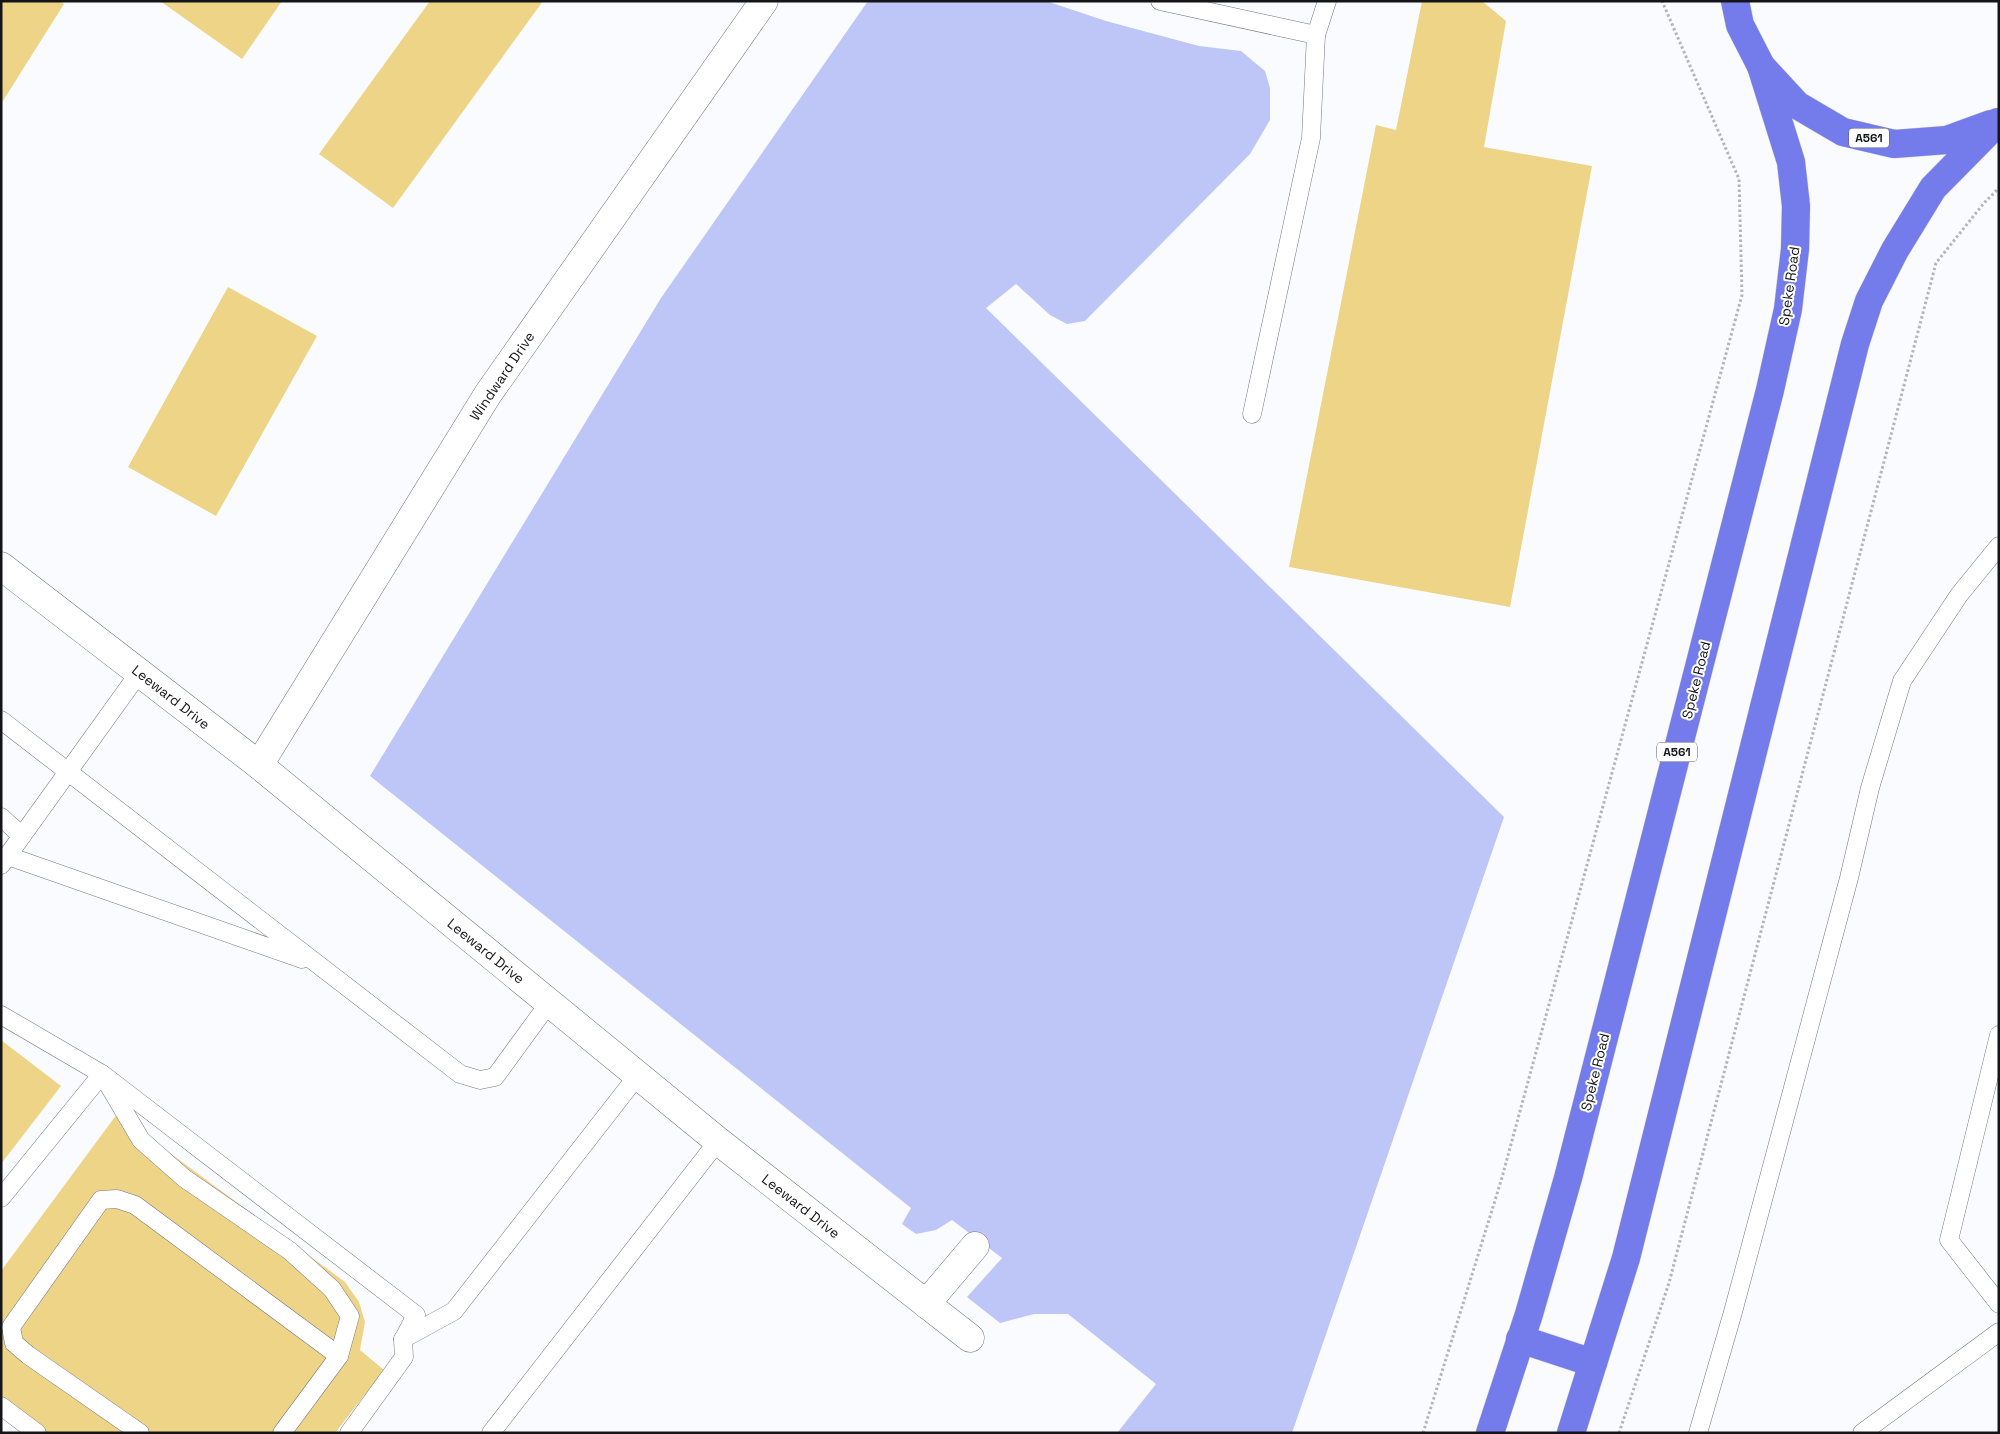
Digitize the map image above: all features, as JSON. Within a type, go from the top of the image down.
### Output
[{"type":"highway","name":"A561","points":[[1735,1],[1740,25],[1761,66],[1797,105],[1843,132],[1894,144],[1947,140],[1998,122]]},
{"type":"highway","name":"Speke Road","points":[[1490,1433],[1573,1159],[1768,399],[1788,309],[1796,249],[1796,206],[1791,162],[1761,66]]},
{"type":"highway","name":"A561","points":[[1571,1433],[1626,1258],[1855,344],[1870,301],[1896,250],[1933,188],[1998,122]]},
{"type":"highway","points":[[1520,1339],[1593,1363]]},
{"type":"street","name":"Windward Drive","points":[[259,765],[488,394],[764,1]]},
{"type":"street","name":"Leeward Drive","points":[[1,566],[259,765],[718,1141],[970,1338]]},
{"type":"street","points":[[926,1304],[975,1246]]},
{"type":"lane","points":[[1160,1],[1316,35]]},
{"type":"lane","points":[[1252,414],[1310,138],[1316,35],[1328,1]]},
{"type":"lane","points":[[1698,1433],[1733,1312],[1846,887],[1870,788],[1902,681],[1959,595],[1999,546]]},
{"type":"lane","points":[[140,673],[4,861],[317,964]]},
{"type":"lane","points":[[1,720],[460,1074],[480,1080],[495,1076],[549,1003]]},
{"type":"lane","points":[[1,817],[22,836]]},
{"type":"lane","points":[[1,1015],[102,1074],[416,1315],[403,1340],[404,1357],[348,1433]]},
{"type":"lane","points":[[1999,1036],[1949,1240],[1999,1304]]},
{"type":"lane","points":[[1,1198],[102,1074]]},
{"type":"lane","points":[[102,1074],[141,1140],[184,1178],[290,1251],[332,1289],[350,1316],[339,1356],[282,1433]]},
{"type":"lane","points":[[403,1340],[454,1311],[638,1075]]},
{"type":"lane","points":[[491,1433],[718,1141]]},
{"type":"lane","points":[[140,1433],[28,1355],[14,1343],[10,1327],[101,1200],[117,1198],[135,1204],[339,1356]]},
{"type":"lane","points":[[1862,1433],[1999,1332]]},
{"type":"lane","points":[[1,1406],[37,1433]]},
{"type":"path","points":[[1423,1433],[1501,1181],[1742,294],[1739,179],[1662,1]]},
{"type":"path","points":[[1619,1433],[1669,1283],[1936,262],[1984,203],[1999,188]]},
{"type":"shaded area","points":[[868,1],[1046,1],[1106,21],[1199,46],[1241,51],[1265,71],[1270,88],[1270,120],[1250,154],[1085,321],[1067,324],[1050,315],[1016,284],[986,308],[1504,817],[1292,1433],[1117,1433],[1156,1384],[1068,1314],[1034,1314],[1000,1323],[967,1297],[1002,1258],[952,1220],[936,1230],[916,1234],[902,1224],[911,1208],[370,776],[661,298]]},
{"type":"building","points":[[1,1],[60,1],[64,4],[1,104]]},
{"type":"building","points":[[160,1],[282,1],[242,59]]},
{"type":"building","points":[[430,1],[543,1],[393,208],[319,154]]},
{"type":"building","points":[[1422,1],[1482,1],[1506,21],[1484,147],[1592,166],[1510,607],[1289,567],[1376,125],[1396,130]]},
{"type":"building","points":[[228,287],[317,336],[216,516],[128,467]]},
{"type":"building","points":[[1,1040],[61,1086],[1,1164]]},
{"type":"building","points":[[117,1114],[345,1282],[359,1302],[365,1322],[360,1350],[384,1370],[335,1433],[25,1433],[1,1415],[1,1271]]}]
